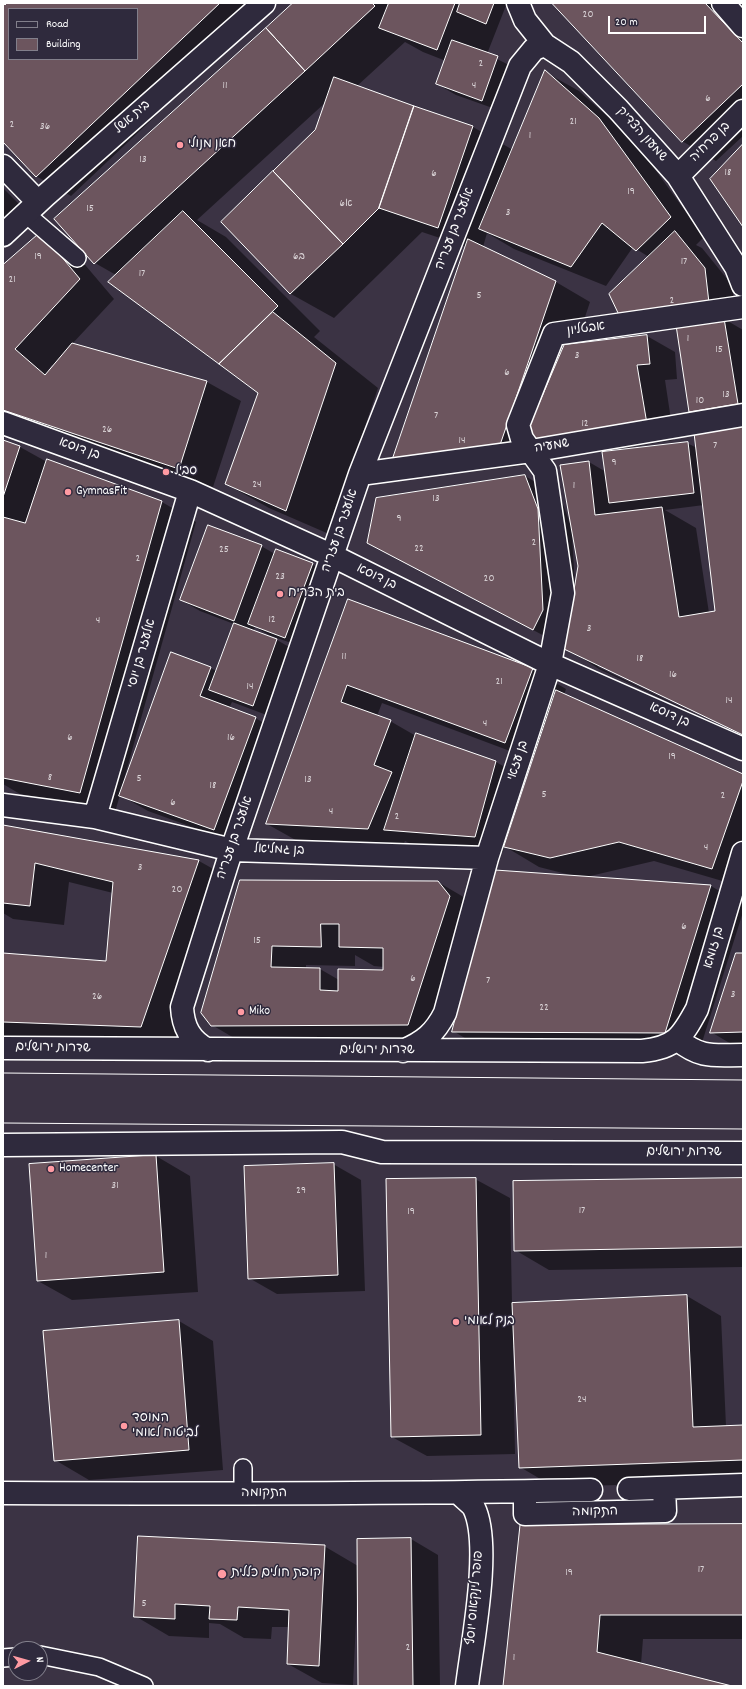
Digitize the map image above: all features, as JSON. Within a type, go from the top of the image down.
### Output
[{"type":"street","name":"בית אשל","points":[[3,235],[264,3]]},
{"type":"street","name":"שמעון הצדיק","points":[[518,3],[524,20],[545,45],[570,62],[618,109],[678,176],[736,267],[743,286]]},
{"type":"street","points":[[723,3],[743,26]]},
{"type":"street","name":"אלעזר בן עזריה","points":[[208,1050],[193,1040],[186,1031],[182,1019],[182,1007],[232,850],[360,474],[520,66],[534,49],[545,45]]},
{"type":"street","name":"בן פרחיה","points":[[678,176],[743,110]]},
{"type":"street","points":[[3,166],[32,208]]},
{"type":"street","name":"אבטליון","points":[[531,451],[522,439],[518,425],[554,334],[743,307]]},
{"type":"street","name":"שמעיה","points":[[360,474],[531,451],[743,415]]},
{"type":"street","name":"בן דוסא","points":[[3,423],[190,491],[333,556],[550,664],[743,749]]},
{"type":"street","name":"בן עזאי","points":[[403,1051],[430,1037],[439,1026],[445,1013],[487,858],[550,664],[563,593],[545,472],[531,451]]},
{"type":"street","name":"אלעזר בן יוסי","points":[[96,817],[190,491]]},
{"type":"street","name":"בן גמליאל","points":[[3,805],[96,817],[232,850],[487,858]]},
{"type":"street","name":"בן זומא","points":[[677,1039],[688,1026],[697,1009],[743,853]]},
{"type":"street","points":[[677,1039],[690,1050],[704,1055],[743,1055]]},
{"type":"street","name":"שדרות ירושלים","points":[[3,1048],[642,1051],[668,1046],[677,1039]]},
{"type":"street","name":"שדרות ירושלים","points":[[3,1145],[342,1142],[382,1152],[743,1153]]},
{"type":"street","name":"התקומה","points":[[629,1489],[743,1485]]},
{"type":"street","name":"התקומה","points":[[524,1492],[525,1514],[649,1512],[665,1511],[664,1488]]},
{"type":"street","name":"התקומה","points":[[3,1493],[243,1495],[590,1490]]},
{"type":"street","name":"פופר לינקאוס יוסף","points":[[458,1493],[474,1508],[480,1535],[481,1574],[467,1686]]},
{"type":"lane","points":[[32,208],[77,258]]},
{"type":"lane","points":[[243,1468],[243,1495]]},
{"type":"lane","points":[[48,1657],[99,1667],[144,1686]]},
{"type":"building","points":[[3,3],[5,5],[7,3],[220,3],[36,177],[3,142]]},
{"type":"building","points":[[293,3],[372,3],[375,6],[305,71],[266,28]]},
{"type":"building","points":[[389,3],[455,3],[437,50],[379,28]]},
{"type":"building","points":[[460,3],[494,3],[486,24],[457,12]]},
{"type":"building","points":[[552,3],[705,3],[743,43],[743,84],[682,142]]},
{"type":"building","name":"חאן מנולי","points":[[266,28],[305,71],[94,264],[54,219]]},
{"type":"building","points":[[452,40],[498,56],[482,101],[436,84]]},
{"type":"building","points":[[545,70],[599,118],[671,217],[636,251],[602,223],[571,267],[479,229]]},
{"type":"building","points":[[334,77],[414,106],[379,208],[343,244],[273,171],[315,130]]},
{"type":"building","points":[[414,106],[473,126],[438,228],[379,208]]},
{"type":"building","points":[[743,144],[743,227],[710,179]]},
{"type":"building","points":[[273,171],[343,244],[290,294],[221,222]]},
{"type":"building","points":[[183,211],[278,306],[219,364],[108,282]]},
{"type":"building","points":[[675,231],[705,268],[709,303],[620,317],[609,294]]},
{"type":"building","points":[[41,232],[80,279],[15,349],[45,375],[72,343],[207,381],[179,469],[3,410],[3,265]]},
{"type":"building","points":[[468,239],[556,281],[500,445],[393,458]]},
{"type":"building","points":[[273,312],[336,363],[286,511],[225,484],[258,393],[219,364]]},
{"type":"building","points":[[724,318],[738,404],[689,412],[676,325]]},
{"type":"building","points":[[647,335],[650,364],[637,365],[647,424],[532,443],[528,429],[564,345]]},
{"type":"building","points":[[743,426],[743,735],[564,649],[578,566],[560,465],[589,461],[595,515],[662,507],[679,617],[715,611],[694,433]]},
{"type":"building","points":[[3,440],[20,446],[3,497]]},
{"type":"building","points":[[688,442],[694,493],[609,503],[602,452]]},
{"type":"building","points":[[47,459],[162,501],[80,793],[3,778],[3,517],[25,523]]},
{"type":"building","points":[[525,475],[538,509],[543,610],[533,630],[367,543],[376,498]]},
{"type":"building","points":[[208,525],[262,545],[234,621],[180,600]]},
{"type":"building","name":"בית הצריח","points":[[276,549],[313,563],[285,638],[248,624]]},
{"type":"building","points":[[348,599],[533,668],[505,743],[347,685],[341,702],[391,720],[374,765],[392,772],[368,829],[266,824]]},
{"type":"building","points":[[234,623],[277,639],[253,706],[209,690]]},
{"type":"building","points":[[171,652],[211,667],[200,696],[256,717],[214,830],[119,796]]},
{"type":"building","points":[[556,690],[743,774],[743,781],[712,869],[619,842],[550,858],[504,847]]},
{"type":"building","points":[[416,733],[496,761],[475,837],[384,830]]},
{"type":"building","points":[[3,825],[199,860],[141,1027],[3,1022],[3,953],[106,961],[113,882],[35,863],[30,906],[3,903]]},
{"type":"building","points":[[495,870],[711,885],[665,1033],[452,1032]]},
{"type":"building","points":[[240,880],[438,881],[450,896],[408,1025],[211,1026],[201,1013]],"holes":[[[321,924],[339,924],[339,947],[383,948],[383,970],[338,969],[338,991],[320,990],[320,968],[271,967],[272,946],[321,947]]]},
{"type":"building","points":[[736,953],[743,953],[743,1032],[710,1033]]},
{"type":"building","points":[[156,1155],[164,1272],[37,1281],[29,1164]]},
{"type":"building","points":[[334,1163],[338,1275],[248,1279],[244,1166]]},
{"type":"building","points":[[476,1178],[481,1435],[391,1437],[386,1179]]},
{"type":"building","points":[[743,1178],[743,1247],[514,1251],[513,1181]]},
{"type":"building","points":[[687,1295],[693,1427],[743,1425],[743,1460],[519,1468],[512,1303]]},
{"type":"building","points":[[179,1320],[189,1450],[54,1461],[43,1331]]},
{"type":"building","points":[[743,1524],[743,1615],[600,1615],[597,1652],[732,1686],[503,1686],[520,1525]]},
{"type":"building","points":[[138,1536],[325,1545],[319,1666],[287,1664],[289,1610],[238,1607],[237,1620],[209,1619],[210,1606],[175,1604],[175,1619],[134,1617]]},
{"type":"building","points":[[411,1538],[413,1686],[358,1686],[357,1539]]},
{"type":"tram line","points":[[3,1073],[743,1080]]},
{"type":"tram line","points":[[3,1123],[743,1129]]},
{"type":"place","name":"חאן מנולי","points":[[180,145]]},
{"type":"place","name":"סביל","points":[[166,472]]},
{"type":"place","name":"GymnasFit","points":[[68,492]]},
{"type":"place","name":"בית הצריח","points":[[280,594]]},
{"type":"place","name":"Miko","points":[[241,1012]]},
{"type":"place","name":"Homecenter","points":[[51,1169]]},
{"type":"place","name":"בנק לאומי","points":[[456,1322]]},
{"type":"place","name":"המוסד לביטוח לאומי","points":[[124,1426]]},
{"type":"place","name":"קופת חולים כללית","points":[[222,1574]]}]
